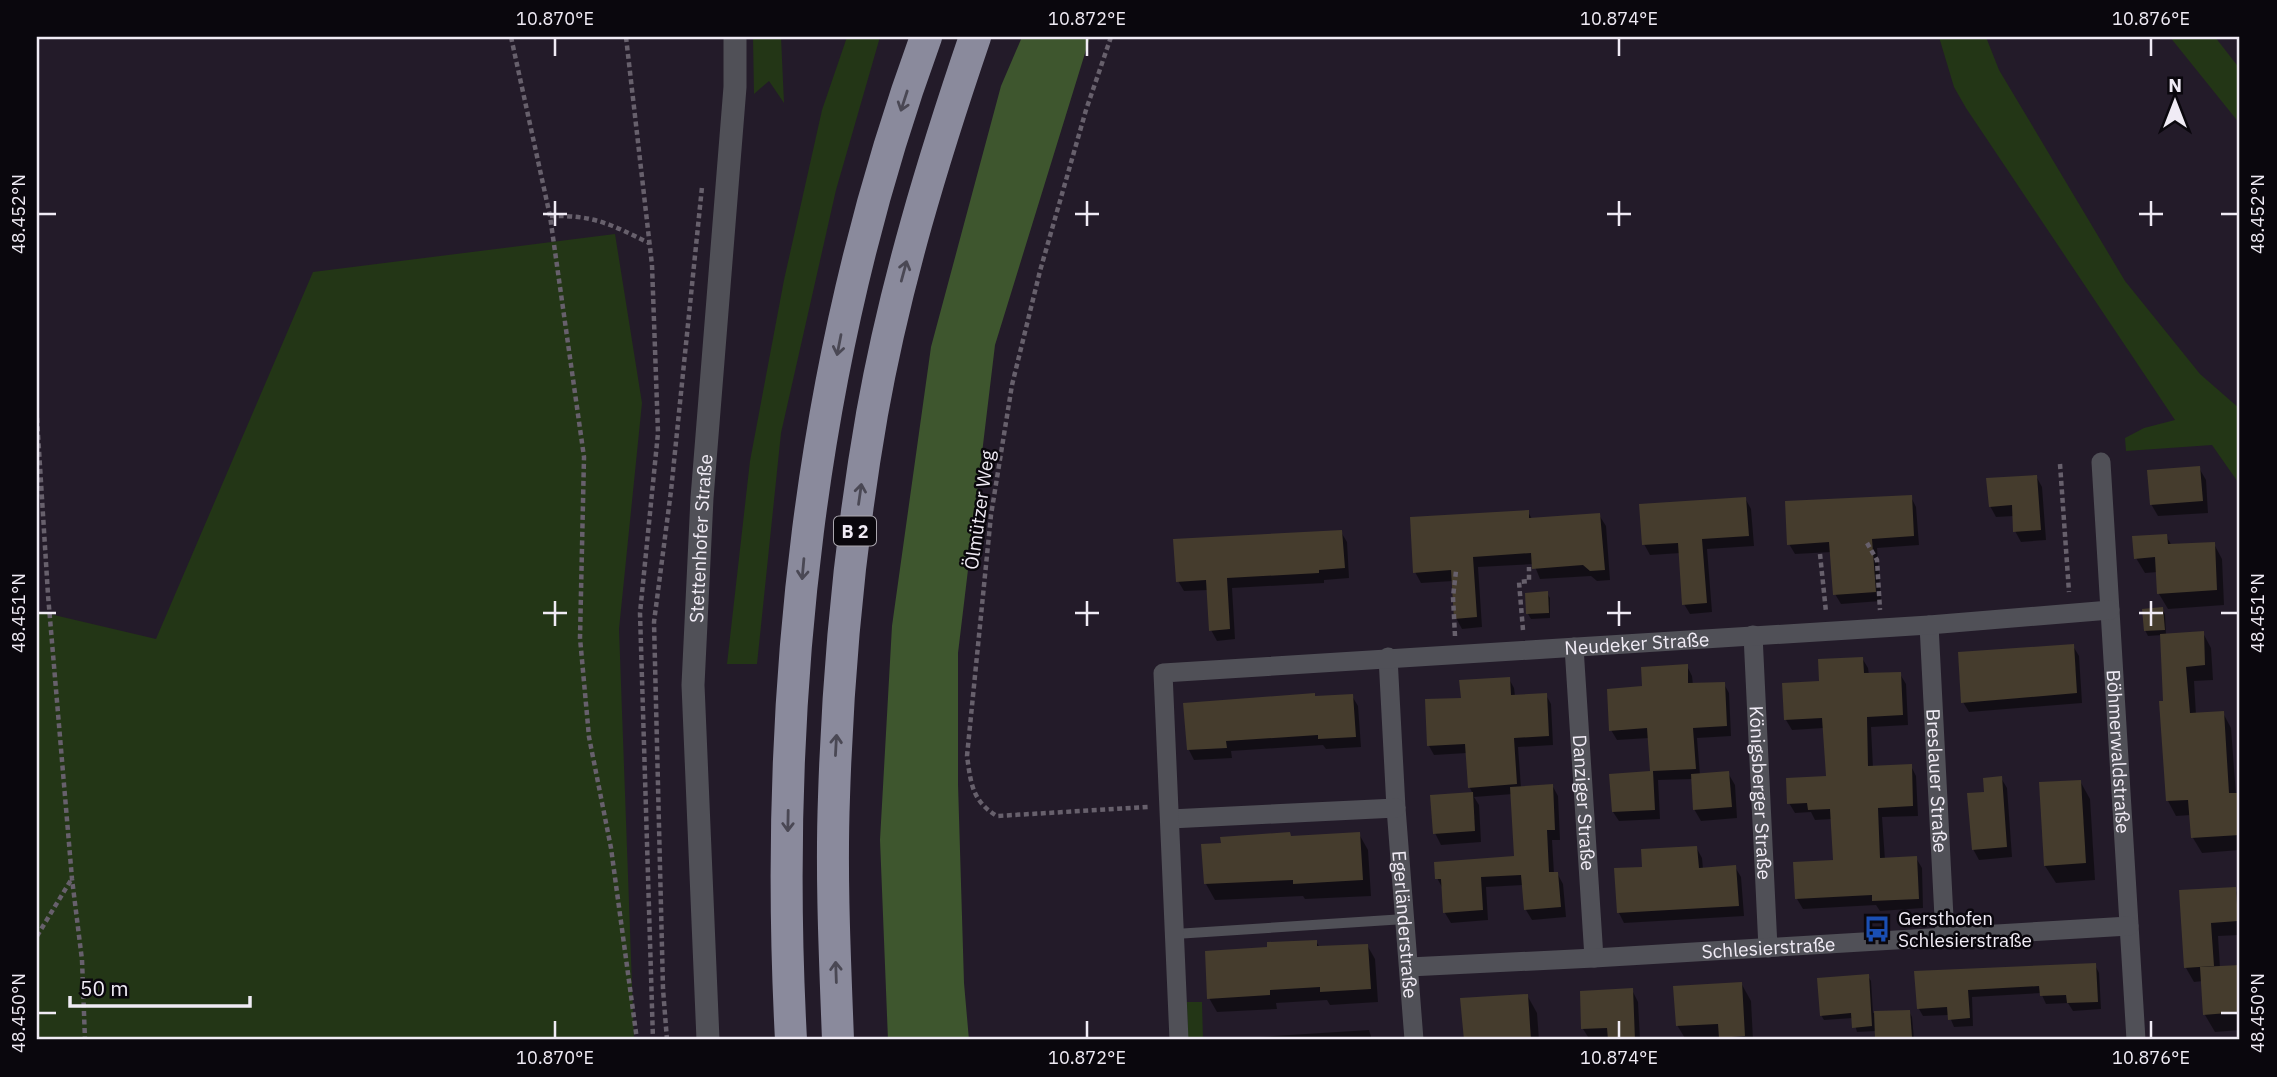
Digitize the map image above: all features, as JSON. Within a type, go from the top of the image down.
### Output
[{"type":"highway","name":"B 2","points":[[791,1040],[788,803],[793,677],[805,544],[828,397],[862,241],[880,175],[926,37]]},
{"type":"highway","name":"B 2","points":[[838,1040],[834,799],[842,652],[858,509],[872,412],[900,288],[935,155],[975,37]]},
{"type":"street","name":"Stettenhofer Straße","points":[[708,1040],[693,685],[702,498],[735,87],[736,37]]},
{"type":"street","name":"Böhmerwaldstraße","points":[[2101,462],[2136,1040]]},
{"type":"street","name":"Neudeker Straße","points":[[1170,812],[1163,673],[1929,625],[2110,610]]},
{"type":"street","name":"Breslauer Straße","points":[[1929,625],[1945,937]]},
{"type":"street","name":"Königsberger Straße","points":[[1752,635],[1769,948]]},
{"type":"street","name":"Danziger Straße","points":[[1574,646],[1594,958]]},
{"type":"street","name":"Egerländerstraße","points":[[1388,657],[1396,808],[1414,1040]]},
{"type":"street","points":[[1179,1040],[1170,812],[1396,808]]},
{"type":"street","name":"Schlesierstraße","points":[[1409,967],[2129,926]]},
{"type":"lane","points":[[1175,934],[1405,919]]},
{"type":"path","points":[[511,37],[550,216],[584,457],[580,638],[589,737],[611,848],[637,1040]]},
{"type":"path","points":[[626,37],[650,243],[658,433],[640,613],[653,1040]]},
{"type":"path","name":"Ölmützer Weg","points":[[1111,37],[1086,110],[1040,271],[1012,385],[991,515],[967,757],[974,793],[983,808],[997,816],[1170,812]]},
{"type":"path","points":[[550,216],[574,216],[606,222],[650,243]]},
{"type":"path","points":[[37,418],[48,595],[72,879],[82,960],[85,1040]]},
{"type":"path","points":[[2060,464],[2070,614]]},
{"type":"path","points":[[1867,543],[1877,560],[1881,628]]},
{"type":"path","points":[[1820,554],[1828,631]]},
{"type":"path","points":[[1525,649],[1519,582],[1529,581],[1529,567]]},
{"type":"path","points":[[1456,570],[1453,597],[1456,653]]},
{"type":"path","points":[[37,936],[72,879]]},
{"type":"green space","points":[[753,37],[781,37],[784,103],[769,81],[754,94]]},
{"type":"green space","points":[[847,37],[880,37],[836,190],[781,433],[757,664],[727,664],[750,461],[784,280],[822,110]]},
{"type":"green space","points":[[1022,37],[1090,37],[995,345],[958,653],[958,784],[964,983],[969,1040],[888,1040],[880,840],[892,626],[931,347],[1001,86]]},
{"type":"green space","points":[[1939,37],[1986,37],[1999,70],[2125,281],[2200,374],[2240,409],[2240,485],[2212,445],[2126,451],[2125,438],[2144,428],[2175,420],[1966,108],[1954,87]]},
{"type":"green space","points":[[2170,37],[2215,37],[2240,69],[2240,124]]},
{"type":"green space","points":[[615,234],[642,403],[619,629],[634,1040],[37,1040],[37,611],[156,639],[313,272]]},
{"type":"green space","points":[[1187,1002],[1202,1002],[1203,1040],[1188,1040]]},
{"type":"building","points":[[2200,466],[2203,501],[2150,505],[2147,470]]},
{"type":"building","points":[[2037,475],[2041,530],[2013,532],[2012,505],[1989,507],[1986,478]]},
{"type":"building","points":[[1912,495],[1914,536],[1872,539],[1876,592],[1833,595],[1829,542],[1787,545],[1785,501]]},
{"type":"building","points":[[1746,497],[1749,536],[1702,539],[1707,603],[1682,605],[1678,543],[1642,545],[1639,504]]},
{"type":"building","points":[[1529,510],[1529,518],[1600,513],[1605,570],[1590,571],[1583,565],[1532,569],[1531,553],[1473,557],[1477,617],[1454,619],[1451,570],[1413,573],[1410,517]]},
{"type":"building","points":[[1342,530],[1345,568],[1319,570],[1319,573],[1227,578],[1230,629],[1209,631],[1206,580],[1176,582],[1173,539]]},
{"type":"building","points":[[2167,534],[2168,544],[2215,542],[2217,590],[2157,594],[2155,557],[2134,559],[2132,536]]},
{"type":"building","points":[[1548,591],[1549,613],[1526,614],[1525,593]]},
{"type":"building","points":[[2163,607],[2165,630],[2144,631],[2142,609]]},
{"type":"building","points":[[2204,631],[2205,665],[2186,667],[2190,713],[2224,711],[2229,793],[2240,793],[2240,835],[2191,838],[2188,800],[2166,801],[2159,701],[2163,701],[2160,634]]},
{"type":"building","points":[[2074,644],[2077,693],[1961,703],[1958,652]]},
{"type":"building","points":[[1863,657],[1864,673],[1901,672],[1903,715],[1867,717],[1868,766],[1912,764],[1913,806],[1878,808],[1880,858],[1917,856],[1919,899],[1872,901],[1872,895],[1795,899],[1793,862],[1833,860],[1830,809],[1808,810],[1807,803],[1787,804],[1786,778],[1826,776],[1822,718],[1784,720],[1782,683],[1819,681],[1818,659]]},
{"type":"building","points":[[1688,664],[1688,683],[1725,682],[1727,726],[1693,728],[1696,769],[1653,771],[1655,810],[1612,812],[1609,774],[1650,771],[1647,728],[1609,731],[1607,689],[1642,686],[1641,667]]},
{"type":"building","points":[[1510,677],[1511,695],[1547,693],[1549,736],[1514,738],[1517,784],[1468,788],[1465,744],[1427,746],[1425,699],[1461,698],[1459,680]]},
{"type":"building","points":[[1315,693],[1315,696],[1353,694],[1356,737],[1318,739],[1318,735],[1226,741],[1227,748],[1187,750],[1183,703]]},
{"type":"building","points":[[1729,771],[1732,807],[1693,810],[1691,774]]},
{"type":"building","points":[[2002,776],[2007,847],[1972,850],[1967,793],[1984,792],[1983,778]]},
{"type":"building","points":[[2081,780],[2086,863],[2044,866],[2039,782]]},
{"type":"building","points":[[1553,784],[1555,830],[1547,830],[1549,872],[1558,872],[1561,907],[1524,910],[1521,875],[1481,877],[1483,910],[1443,913],[1441,879],[1435,879],[1434,862],[1514,856],[1510,787]]},
{"type":"building","points":[[1473,792],[1475,831],[1433,834],[1430,795]]},
{"type":"building","points":[[1290,832],[1291,836],[1360,832],[1363,880],[1293,884],[1293,880],[1204,884],[1201,844],[1221,843],[1220,837]]},
{"type":"building","points":[[1697,846],[1699,868],[1736,865],[1739,906],[1617,913],[1614,868],[1642,867],[1641,849]]},
{"type":"building","points":[[2236,887],[2238,921],[2211,923],[2214,966],[2184,968],[2179,890]]},
{"type":"building","points":[[1317,940],[1317,946],[1368,944],[1371,989],[1320,992],[1320,987],[1270,990],[1270,995],[1207,999],[1205,951],[1267,947],[1267,942]]},
{"type":"building","points":[[2096,963],[2098,1002],[2067,1003],[2066,995],[2040,996],[2039,986],[1968,990],[1970,1018],[1948,1020],[1947,1007],[1917,1009],[1914,971]]},
{"type":"building","points":[[2240,965],[2240,1012],[2203,1015],[2200,967]]},
{"type":"building","points":[[1869,974],[1872,1026],[1852,1028],[1851,1013],[1820,1016],[1817,978]]},
{"type":"building","points":[[1742,982],[1745,1036],[1719,1038],[1718,1024],[1676,1026],[1673,986]]},
{"type":"building","points":[[1633,988],[1635,1040],[1608,1040],[1607,1028],[1581,1029],[1580,991]]},
{"type":"building","points":[[1528,994],[1531,1040],[1464,1040],[1460,998]]},
{"type":"building","points":[[1910,1010],[1912,1037],[1875,1038],[1874,1011]]},
{"type":"place","name":"Gersthofen Schlesierstraße","points":[[1877,929]]}]
